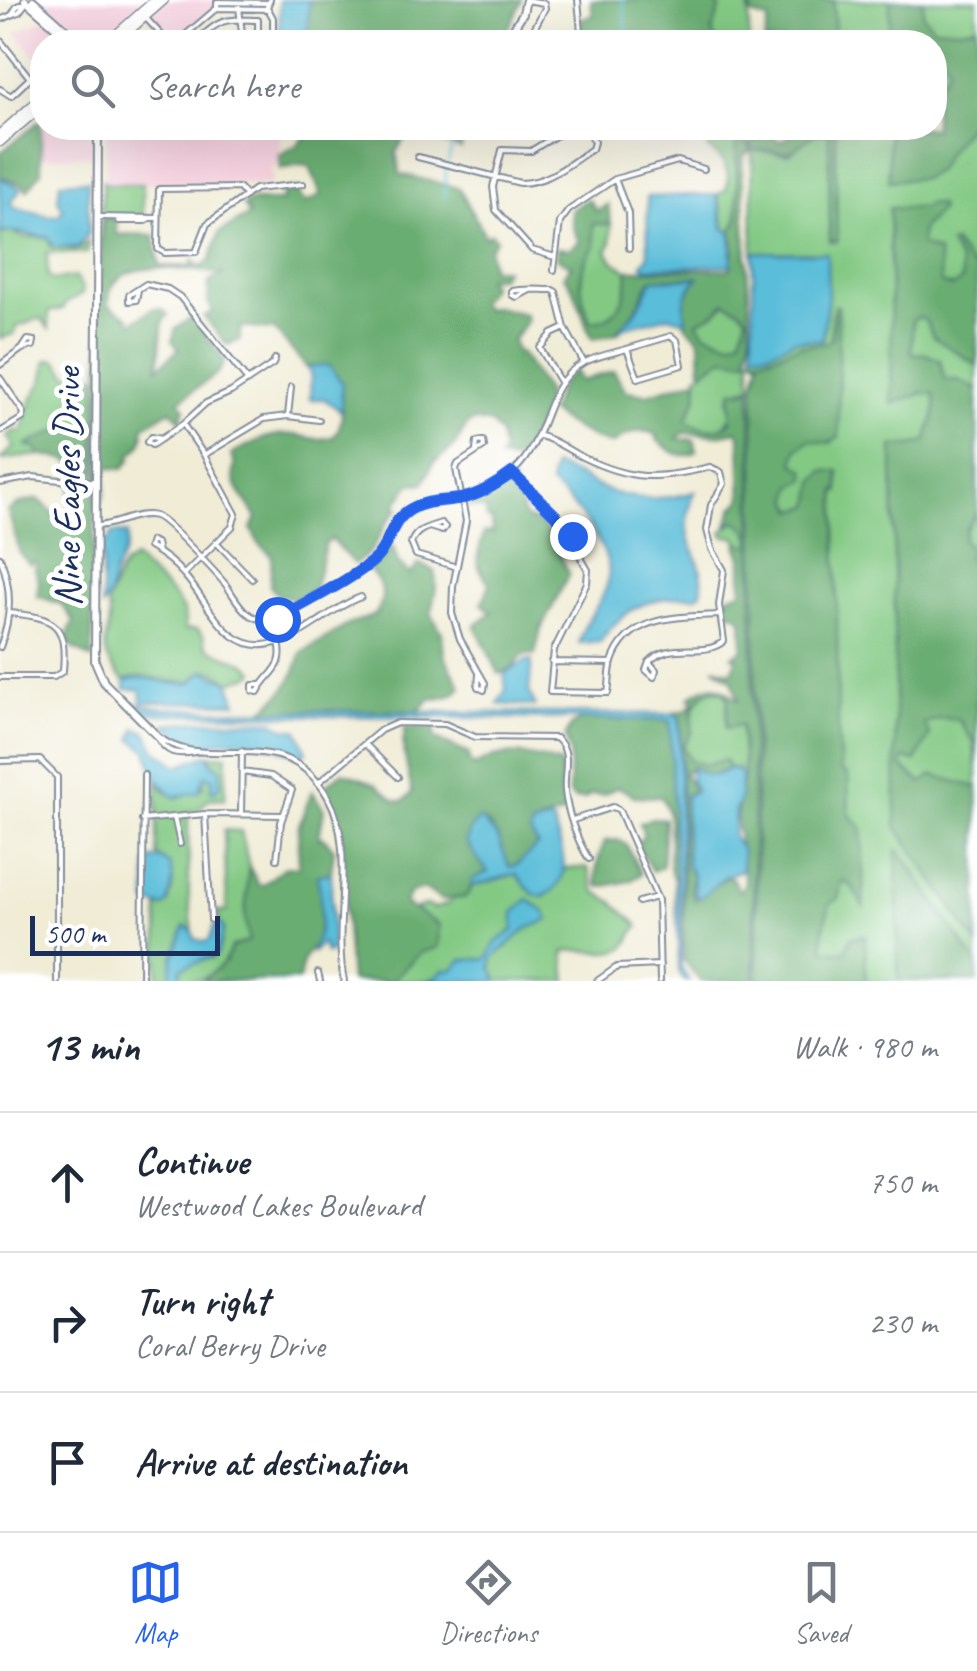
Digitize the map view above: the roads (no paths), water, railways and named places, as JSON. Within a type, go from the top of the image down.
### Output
[{"type":"main road","points":[[125,30],[155,0]]},
{"type":"main road","points":[[143,14],[164,0]]},
{"type":"main road","points":[[0,134],[30,111]]},
{"type":"main road","points":[[0,142],[30,113]]},
{"type":"street","points":[[513,30],[526,0],[551,0]]},
{"type":"street","points":[[578,0],[581,30]]},
{"type":"street","points":[[0,20],[23,10],[28,1]]},
{"type":"street","points":[[28,1],[66,30]]},
{"type":"street","points":[[28,1],[62,30]]},
{"type":"street","points":[[535,30],[544,3]]},
{"type":"street","points":[[190,30],[216,4],[269,4],[273,30]]},
{"type":"street","points":[[239,6],[243,30]]},
{"type":"street","points":[[143,14],[157,30]]},
{"type":"street","points":[[208,30],[221,20],[240,19],[258,20],[258,30]]},
{"type":"street","points":[[0,40],[30,78],[11,96],[0,89]]},
{"type":"street","name":"Nine Eagles Drive","points":[[100,140],[95,664],[104,682],[155,734],[172,749],[186,753]]},
{"type":"street","points":[[545,140],[531,151],[502,150],[492,202],[532,250],[555,257]]},
{"type":"street","points":[[418,157],[520,184],[550,177],[592,149],[593,140]]},
{"type":"street","points":[[554,270],[563,215],[615,179],[678,161],[704,169]]},
{"type":"street","points":[[615,179],[628,213],[629,248]]},
{"type":"street","points":[[246,196],[239,188],[159,189],[160,252],[193,253],[207,224],[258,188],[303,184]]},
{"type":"street","points":[[101,217],[133,221],[157,218]]},
{"type":"street","points":[[138,290],[148,284],[180,297],[248,381]]},
{"type":"street","points":[[530,290],[556,292],[565,328],[584,362]]},
{"type":"street","points":[[560,382],[540,348],[552,334],[565,328]]},
{"type":"street","points":[[96,526],[118,524],[144,514],[162,519],[224,583],[241,610],[253,618],[277,619],[370,562],[384,546],[397,519],[410,509],[432,500],[463,498],[490,488],[512,473],[540,436],[560,382],[584,362],[627,349],[674,337],[682,365],[638,378],[627,349]]},
{"type":"street","points":[[0,364],[22,349]]},
{"type":"street","points":[[161,439],[210,400],[248,381],[274,360]]},
{"type":"street","points":[[0,378],[24,416],[0,432]]},
{"type":"street","points":[[288,416],[291,386]]},
{"type":"street","points":[[204,455],[258,422],[288,416],[319,420]]},
{"type":"street","points":[[184,424],[235,510],[234,525],[184,574]]},
{"type":"street","points":[[540,436],[602,467],[636,477],[674,477],[710,467],[721,472],[724,484],[711,505],[707,530],[724,570],[720,615],[724,636],[719,646],[670,648],[649,662]]},
{"type":"street","points":[[476,450],[456,466],[466,521],[452,603],[454,623],[479,674]]},
{"type":"street","points":[[512,473],[565,526],[588,570],[588,583],[564,626],[551,662],[550,692],[608,694],[612,664],[624,641],[647,623],[668,617],[720,615]]},
{"type":"street","points":[[0,483],[33,477],[96,483]]},
{"type":"street","points":[[429,527],[412,539],[416,556],[456,567]]},
{"type":"street","points":[[216,542],[252,579]]},
{"type":"street","points":[[158,552],[184,574],[220,626],[252,644],[279,642],[362,597]]},
{"type":"street","points":[[0,557],[8,581],[10,613],[0,647]]},
{"type":"street","points":[[0,677],[54,677],[63,671],[64,642],[57,627],[41,617],[10,613]]},
{"type":"street","points":[[261,685],[278,669],[282,655],[279,642]]},
{"type":"street","points":[[551,662],[612,664]]},
{"type":"street","points":[[344,981],[340,830],[332,805],[318,784],[381,730],[397,724],[445,724],[474,737],[557,738],[566,754],[565,791],[588,860]]},
{"type":"street","name":"Nine Eagles Drive","points":[[155,734],[178,748],[242,751],[283,758],[302,768],[318,784]]},
{"type":"street","name":"Nine Eagles Drive","points":[[155,734],[166,750],[199,751]]},
{"type":"street","points":[[365,744],[398,777]]},
{"type":"street","points":[[240,814],[242,751]]},
{"type":"street","points":[[1,761],[40,760],[58,777],[57,981]]},
{"type":"street","points":[[242,772],[271,776],[290,787],[277,859]]},
{"type":"street","points":[[142,981],[144,776]]},
{"type":"street","points":[[573,820],[617,808],[656,897],[660,981]]},
{"type":"street","points":[[142,820],[205,814],[283,815]]},
{"type":"street","points":[[205,814],[210,920]]},
{"type":"street","points":[[174,816],[180,844]]},
{"type":"street","points":[[638,902],[656,897]]},
{"type":"street","points":[[597,981],[617,967],[660,965]]},
{"type":"street","points":[[318,973],[320,981]]},
{"type":"water","points":[[279,0],[309,0],[307,30],[280,30]]},
{"type":"water","points":[[0,178],[21,188],[11,203],[13,207],[49,216],[59,215],[63,209],[58,200],[60,182],[88,180],[89,233],[78,247],[54,247],[48,237],[0,233]]},
{"type":"water","points":[[717,195],[724,229],[731,231],[732,265],[645,268],[642,264],[648,256],[647,197]]},
{"type":"water","points":[[753,252],[827,253],[828,297],[822,340],[795,340],[769,352],[753,352]]},
{"type":"water","points":[[698,278],[686,298],[686,321],[669,316],[619,329],[635,313],[653,280]]},
{"type":"water","points":[[329,365],[342,383],[341,411],[324,399],[310,399],[311,376],[307,368]]},
{"type":"water","points":[[553,466],[627,496],[662,498],[695,492],[688,525],[700,568],[701,593],[642,605],[620,619],[600,642],[579,643],[604,593],[609,573],[592,530],[571,503],[550,485]]},
{"type":"water","points":[[113,533],[127,534],[126,546],[102,607],[102,549]]},
{"type":"water","points":[[532,661],[529,691],[535,706],[498,704],[506,689],[504,674]]},
{"type":"water","points":[[204,671],[229,681],[237,703],[142,702],[141,690],[125,689],[125,681],[137,678],[189,684]]},
{"type":"water","points":[[129,702],[156,708],[210,710],[676,714],[681,966],[689,981],[683,980],[679,972],[670,720],[161,714],[143,712]]},
{"type":"water","points":[[273,721],[298,730],[307,752],[298,756],[264,744],[237,741],[205,747],[165,724]]},
{"type":"water","points":[[136,728],[147,732],[155,749],[178,766],[208,754],[221,769],[220,785],[211,790],[213,778],[205,776],[199,792],[173,797],[154,774],[147,750],[132,739]]},
{"type":"water","points":[[691,768],[711,775],[731,768],[741,773],[733,836],[742,851],[742,870],[725,876],[700,898],[695,895],[693,875],[687,865],[685,796],[696,791],[690,779]]},
{"type":"water","points":[[480,818],[498,838],[509,867],[517,865],[538,845],[530,833],[532,826],[553,822],[564,865],[563,875],[552,891],[541,897],[532,893],[516,874],[472,886],[472,880],[488,872],[466,842]]},
{"type":"water","points":[[150,859],[162,859],[170,865],[173,880],[168,904],[163,907],[147,903]]},
{"type":"water","points":[[331,873],[333,952],[326,953],[322,943],[313,952],[321,913],[317,875]]},
{"type":"water","points":[[528,899],[549,920],[526,929],[493,958],[491,967],[498,981],[427,981],[443,970],[452,970],[462,960],[487,959],[496,942],[514,930],[514,913]]},
{"type":"water","points":[[220,924],[224,929],[217,955],[181,968],[179,981],[170,981],[173,958],[185,926],[195,939],[206,942],[214,926]]},
{"type":"waterway","points":[[623,0],[627,30]]},
{"type":"waterway","points":[[448,162],[454,140]]},
{"type":"waterway","points":[[445,197],[446,169]]}]
